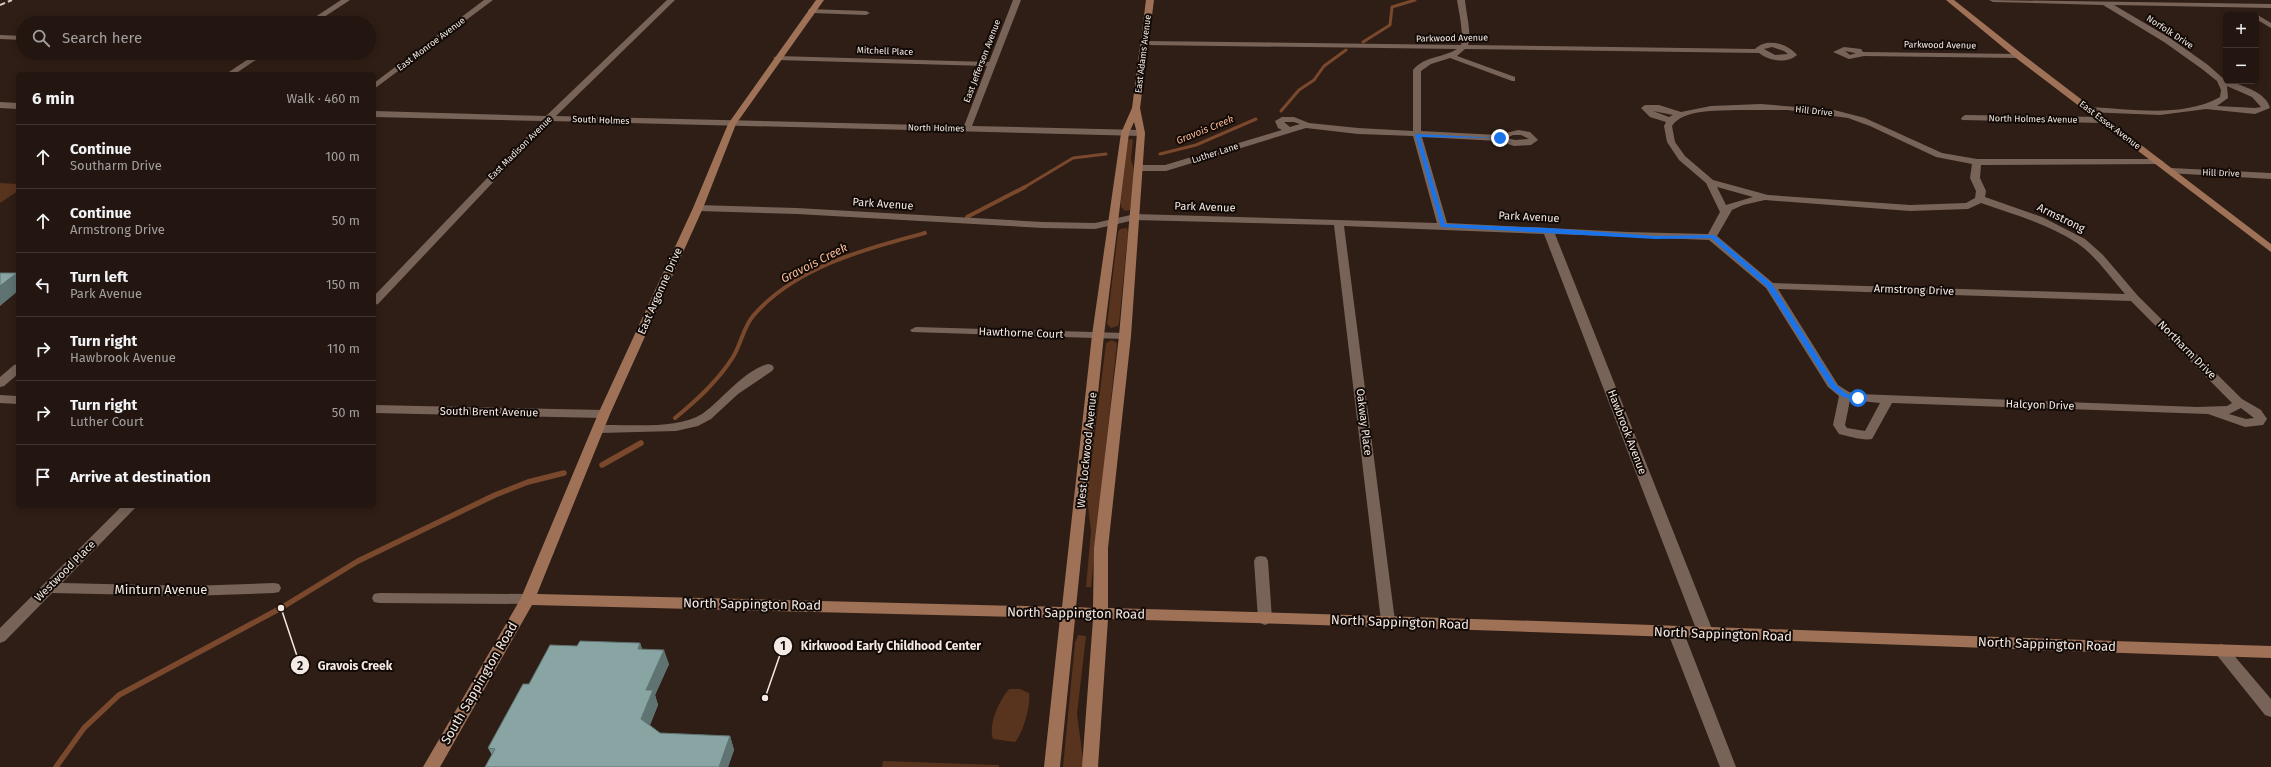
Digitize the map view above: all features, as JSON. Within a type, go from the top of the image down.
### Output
[{"type":"street","points":[[321,16],[346,0]]},
{"type":"street","name":"East Monroe Avenue","points":[[376,85],[489,0]]},
{"type":"street","name":"East Madison Avenue","points":[[376,300],[549,118],[671,0]]},
{"type":"street","name":"East Argonne Drive","points":[[528,599],[604,414],[698,208],[732,124],[777,58],[820,0]]},
{"type":"street","name":"East Jefferson Avenue","points":[[967,129],[1017,0]]},
{"type":"street","name":"East Adams Avenue","points":[[1124,133],[1136,108],[1150,0]]},
{"type":"street","points":[[1450,56],[1464,48],[1468,36],[1463,22],[1461,0]]},
{"type":"street","name":"East Essex Avenue","points":[[1950,0],[2019,56],[2271,249]]},
{"type":"street","points":[[1993,0],[2271,6]]},
{"type":"street","name":"Norfolk Drive","points":[[2106,3],[2167,40],[2221,80],[2258,97],[2265,103],[2266,108],[2256,111],[2205,108]]},
{"type":"street","points":[[2240,6],[2249,12]]},
{"type":"street","points":[[812,11],[866,13]]},
{"type":"street","points":[[2259,18],[2271,26]]},
{"type":"street","points":[[0,37],[16,38]]},
{"type":"street","name":"Parkwood Avenue","points":[[1145,43],[1416,58],[1464,48],[1560,47],[1760,51]]},
{"type":"street","name":"Parkwood Avenue","points":[[1861,54],[2019,56]]},
{"type":"street","points":[[1443,226],[1417,135],[1416,58],[1450,56],[1512,79]]},
{"type":"street","name":"Mitchell Place","points":[[777,58],[992,64]]},
{"type":"street","points":[[233,72],[251,60]]},
{"type":"street","name":"Norfolk Drive","points":[[2090,110],[2179,112],[2205,108],[2217,104],[2224,98],[2225,90],[2221,80]]},
{"type":"street","points":[[0,105],[16,106]]},
{"type":"street","name":"Hill Drive","points":[[1671,122],[1674,117],[1704,109],[1727,107],[1805,109],[1831,112],[1866,121],[1976,172]]},
{"type":"street","name":"East Adams Avenue","points":[[1136,108],[1141,133]]},
{"type":"street","points":[[1682,115],[1659,108],[1645,108],[1647,112],[1671,122],[1668,126],[1671,142],[1682,158],[1710,182],[1724,210]]},
{"type":"street","name":"South Holmes","points":[[376,114],[732,124]]},
{"type":"street","name":"North Holmes Avenue","points":[[1964,118],[2102,120]]},
{"type":"street","name":"Luther Lane","points":[[1290,130],[1281,126],[1279,121],[1303,121],[1306,125]]},
{"type":"street","name":"North Holmes","points":[[732,124],[1141,133]]},
{"type":"street","name":"Luther Lane","points":[[1139,168],[1166,168],[1306,125],[1417,135],[1500,138]]},
{"type":"street","name":"West Lockwood Avenue","points":[[1052,767],[1070,612],[1098,335],[1124,133]]},
{"type":"street","points":[[1090,767],[1099,613],[1101,548],[1125,336],[1141,133]]},
{"type":"street","name":"Hill Drive","points":[[1939,155],[1977,162],[2159,162]]},
{"type":"street","points":[[1710,182],[1768,198],[1910,208],[1968,206],[1980,200],[1981,191],[1975,178],[1977,162]]},
{"type":"street","name":"Hill Drive","points":[[2171,172],[2271,176]]},
{"type":"street","points":[[1768,198],[1729,206],[1724,210],[1712,236],[1770,286],[1834,387],[1845,395],[1839,425],[1843,431],[1868,436],[1888,399]]},
{"type":"street","name":"Armstrong","points":[[1980,200],[2038,219],[2081,241],[2099,257],[2134,298]]},
{"type":"street","name":"Park Avenue","points":[[698,208],[811,211],[973,223],[1043,226],[1095,226],[1135,217],[1548,230],[1656,238],[1712,236]]},
{"type":"street","name":"Oakway Place","points":[[1339,223],[1388,621]]},
{"type":"street","name":"Hawbrook Avenue","points":[[1548,230],[1706,634]]},
{"type":"street","name":"Armstrong Drive","points":[[1770,286],[2134,298]]},
{"type":"street","name":"Northarm Drive","points":[[2134,298],[2238,405],[2257,413],[2260,419],[2259,422],[2245,423],[2219,416],[2208,411]]},
{"type":"street","name":"Hawthorne Court","points":[[916,330],[1125,336]]},
{"type":"street","points":[[598,429],[676,427],[694,423],[707,416],[734,391],[768,368]]},
{"type":"street","points":[[0,383],[16,370]]},
{"type":"street","name":"Halcyon Drive","points":[[1845,395],[1858,398],[2208,411],[2230,410],[2238,405]]},
{"type":"street","points":[[0,399],[16,400]]},
{"type":"street","name":"South Brent Avenue","points":[[376,409],[604,414]]},
{"type":"street","name":"Westwood Place","points":[[0,637],[128,508]]},
{"type":"street","points":[[1261,561],[1265,619]]},
{"type":"street","name":"Minturn Avenue","points":[[49,588],[189,591],[243,587],[274,588]]},
{"type":"street","points":[[379,598],[528,599]]},
{"type":"street","name":"North Sappington Road","points":[[528,599],[1388,621],[1676,633],[2271,652]]},
{"type":"street","name":"South Sappington Road","points":[[431,767],[528,599]]},
{"type":"street","points":[[1676,633],[1728,767]]},
{"type":"street","points":[[2221,650],[2271,710]]},
{"type":"shaded area","points":[[1128,140],[1133,140],[1131,159],[1135,174],[1130,210],[1125,211],[1121,207],[1121,200]]},
{"type":"shaded area","points":[[0,183],[16,184],[16,192],[0,203]]},
{"type":"shaded area","points":[[1127,228],[1128,232],[1119,323],[1118,326],[1111,328],[1107,324],[1118,232],[1120,229]]},
{"type":"shaded area","points":[[1112,340],[1117,343],[1091,587],[1086,587],[1091,531],[1087,497],[1106,343]]},
{"type":"shaded area","points":[[1078,635],[1086,636],[1077,714],[1084,767],[1063,767],[1075,643]]},
{"type":"shaded area","points":[[1009,689],[1020,689],[1029,693],[1029,705],[1026,719],[1021,733],[1015,742],[993,739],[992,733],[995,713]]},
{"type":"shaded area","points":[[883,761],[999,765],[999,767],[882,767]]},
{"type":"building","points":[[0,273],[16,273],[16,274],[0,286]]},
{"type":"building","points":[[580,641],[640,643],[638,649],[664,650],[646,690],[653,690],[641,719],[660,733],[730,736],[719,767],[485,767],[495,749],[488,748],[523,684],[529,684],[550,645],[577,646]]},
{"type":"waterway","name":"Gravois Creek","points":[[1363,42],[1390,25],[1392,7],[1415,0]]},
{"type":"waterway","name":"Gravois Creek","points":[[1281,111],[1299,90],[1314,80],[1324,66],[1346,50]]},
{"type":"waterway","name":"Gravois Creek","points":[[1160,154],[1196,145],[1256,119]]},
{"type":"waterway","name":"Gravois Creek","points":[[1023,188],[1073,158],[1106,154]]},
{"type":"waterway","name":"Gravois Creek","points":[[967,217],[1025,187]]},
{"type":"waterway","name":"Gravois Creek","points":[[675,418],[707,390],[721,374],[736,352],[753,316],[770,299],[810,272],[832,262],[855,253],[925,233]]},
{"type":"waterway","name":"Gravois Creek","points":[[602,465],[641,443]]},
{"type":"waterway","name":"Gravois Creek","points":[[56,767],[84,728],[119,695],[281,608],[358,561],[495,495],[528,482],[564,473]]},
{"type":"railway","points":[[0,5],[12,0]]},
{"type":"place","name":"Gravois Creek","points":[[281,608]]},
{"type":"place","name":"Kirkwood Early Childhood Center","points":[[765,698]]},
{"type":"route","points":[[1500,138],[1417,135],[1443,226],[1548,230],[1656,238],[1712,236],[1770,286],[1834,387],[1845,395],[1858,398]]}]
